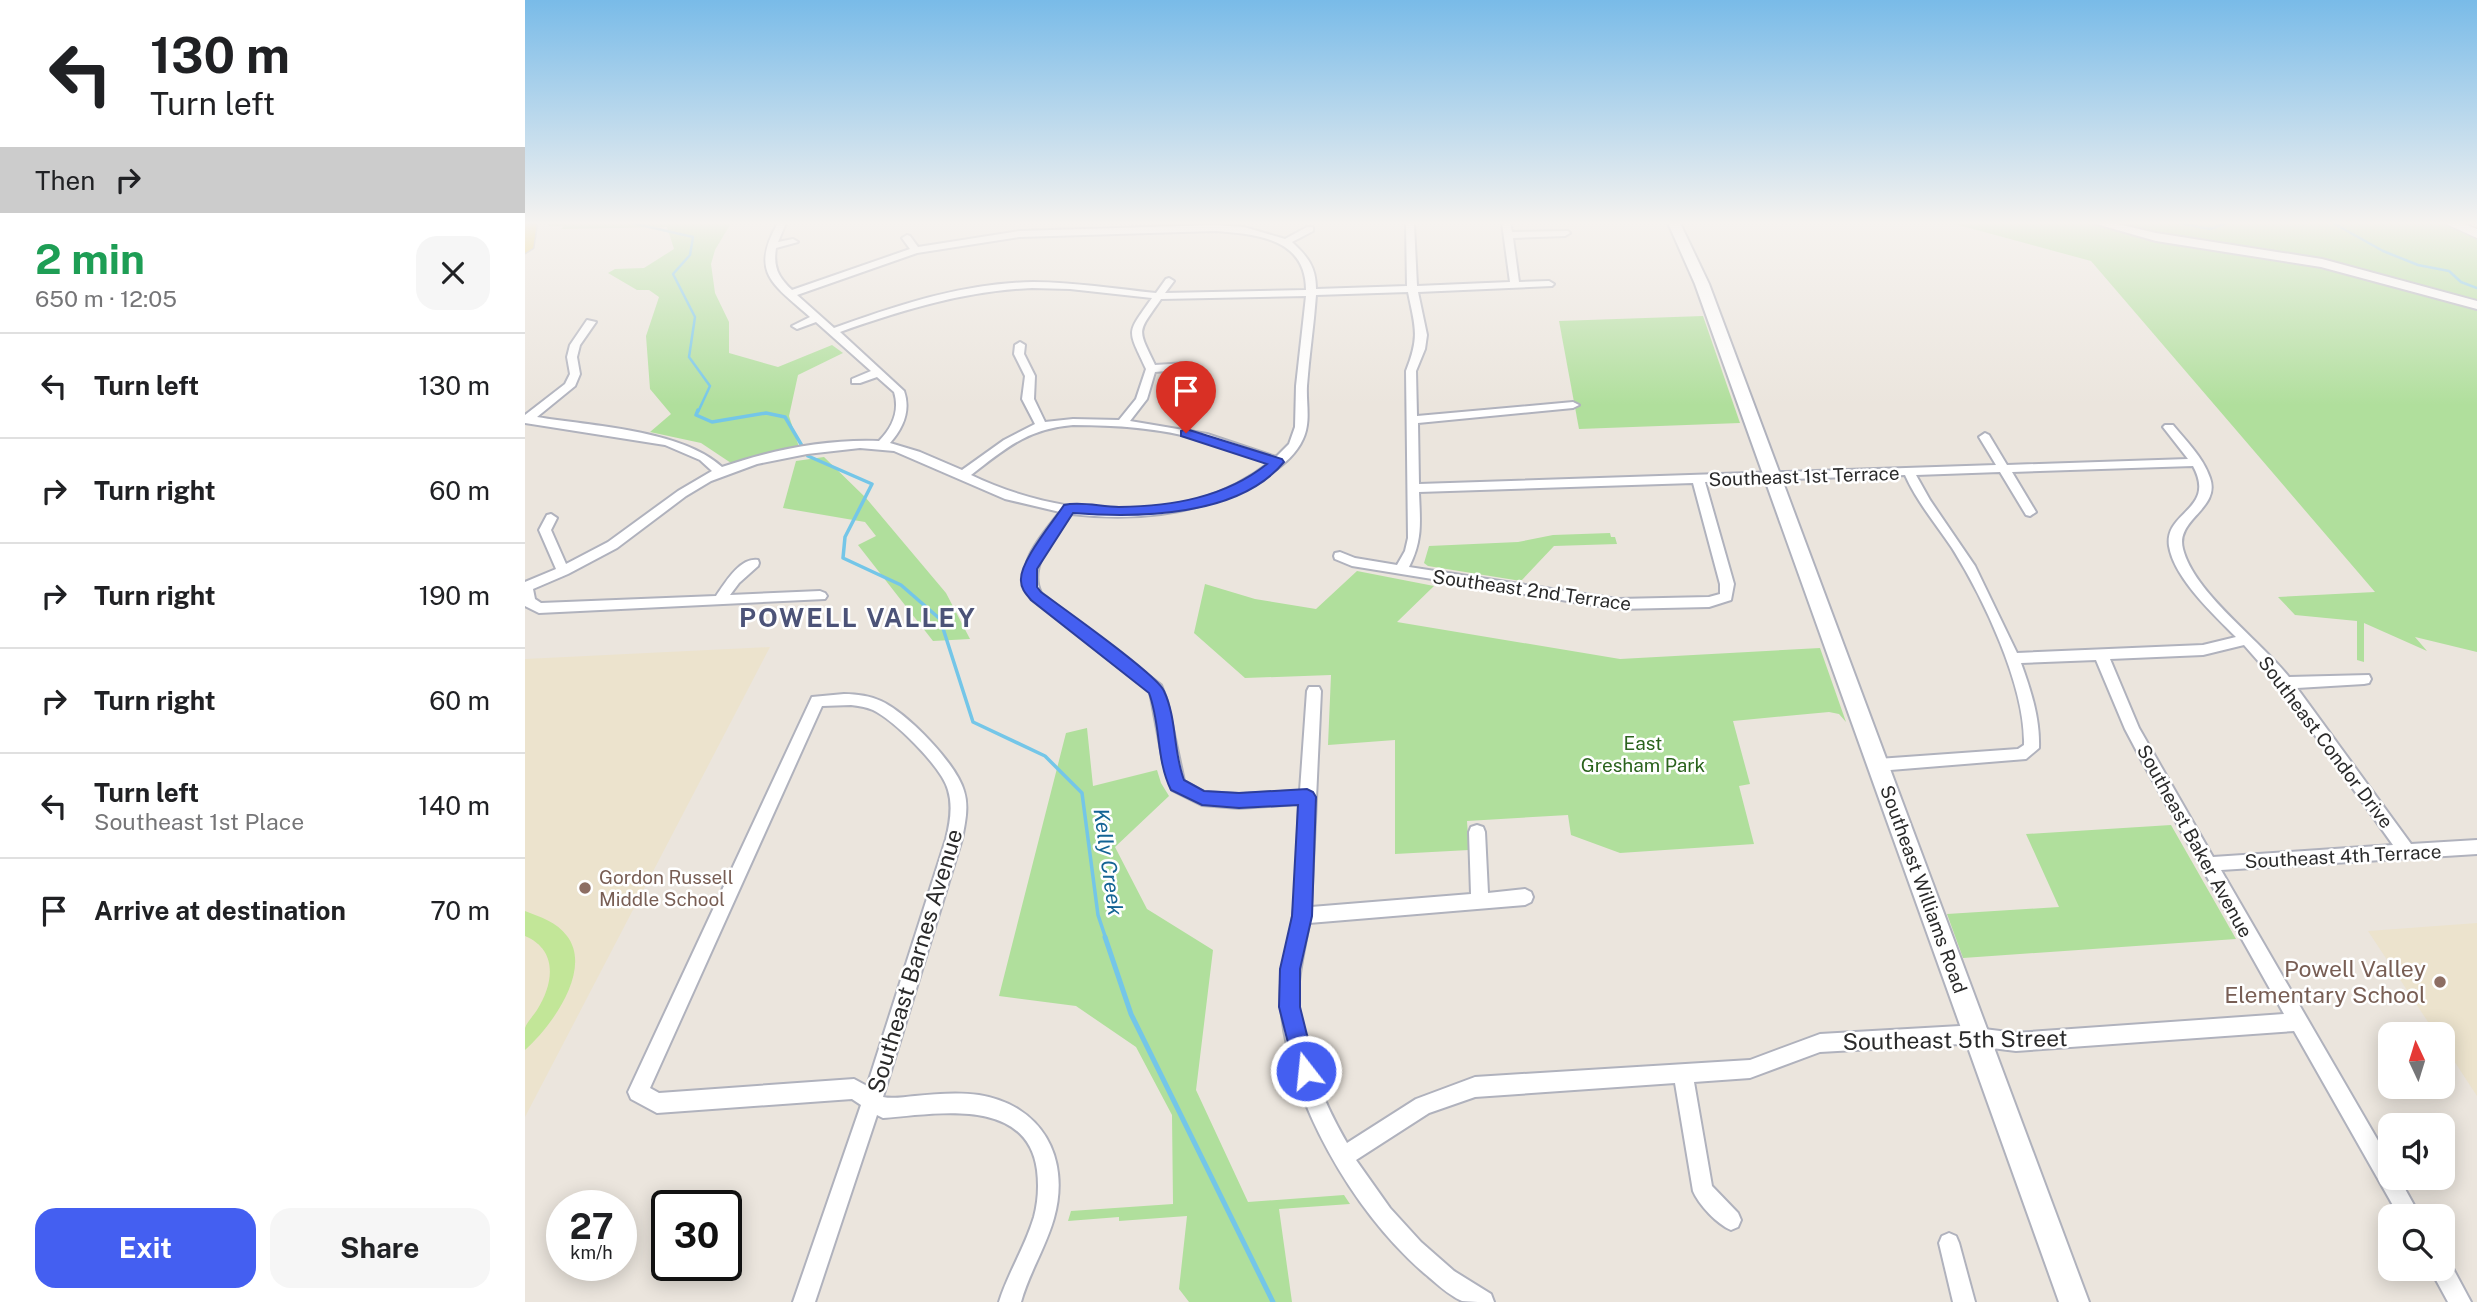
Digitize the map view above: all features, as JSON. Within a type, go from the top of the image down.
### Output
[{"type":"street","points":[[781,284],[895,385],[902,402],[895,428],[883,443]]},
{"type":"street","points":[[790,294],[819,284]]},
{"type":"street","points":[[1121,425],[1141,399],[1151,369],[1136,336],[1136,328],[1167,284]]},
{"type":"street","points":[[820,596],[539,608],[529,602],[525,587],[607,548],[670,500],[720,472],[762,459],[863,443],[883,443],[902,449],[1006,495],[1069,508],[1179,514],[1254,481],[1295,445],[1302,425],[1301,398],[1311,284]]},
{"type":"street","points":[[1401,570],[1412,551],[1414,538],[1411,371],[1420,349],[1422,335],[1412,284]]},
{"type":"street","points":[[834,331],[922,301],[995,286],[1049,285],[1159,297],[1549,284]]},
{"type":"street","name":"Southeast Williams Road","points":[[1701,284],[2074,1302]]},
{"type":"street","points":[[2401,284],[2477,305]]},
{"type":"street","points":[[796,326],[818,317]]},
{"type":"street","points":[[526,419],[570,386],[575,374],[572,357],[575,345],[591,321]]},
{"type":"street","points":[[1020,345],[1019,354],[1030,376],[1028,399],[1041,426]]},
{"type":"street","points":[[1151,369],[1187,366]]},
{"type":"street","points":[[856,382],[879,372]]},
{"type":"street","points":[[1413,420],[1573,405]]},
{"type":"street","points":[[526,419],[668,442],[704,457],[720,472]]},
{"type":"street","points":[[962,476],[1015,438],[1041,426],[1083,421],[1197,435],[1277,462]]},
{"type":"street","points":[[2169,427],[2195,462]]},
{"type":"street","points":[[1985,437],[2030,512]]},
{"type":"street","name":"Southeast 1st Terrace","points":[[1414,488],[2195,462]]},
{"type":"street","name":"Southeast Condor Drive","points":[[2195,462],[2206,486],[2203,500],[2182,522],[2175,535],[2178,555],[2210,604],[2285,683],[2407,852]]},
{"type":"street","points":[[1878,765],[2021,755],[2031,748],[2033,738],[2022,683],[2013,659],[1959,550],[1920,498],[1909,472]]},
{"type":"street","name":"Southeast 2nd Terrace","points":[[1340,556],[1352,562],[1616,604],[1709,602],[1726,597],[1727,584],[1697,479]]},
{"type":"street","points":[[1069,508],[1029,568],[1030,588],[1156,689],[1164,710],[1171,768],[1178,785],[1202,798],[1239,801],[1307,797]]},
{"type":"street","points":[[551,518],[545,530],[563,571]]},
{"type":"street","points":[[719,601],[734,580],[753,562]]},
{"type":"street","points":[[2013,659],[2203,650],[2246,639]]},
{"type":"street","name":"Southeast Baker Avenue","points":[[2101,655],[2132,729],[2403,1204]]},
{"type":"street","points":[[2285,683],[2364,679]]},
{"type":"street","points":[[1314,691],[1302,916],[1290,969],[1290,1007],[1299,1049],[1313,1093],[1363,1189],[1405,1244],[1438,1274],[1483,1302]]},
{"type":"street","name":"Southeast Barnes Avenue","points":[[804,1302],[872,1101],[959,824],[959,797],[950,773],[942,762],[882,707],[856,699],[817,701],[638,1092],[657,1103],[854,1089],[872,1101]]},
{"type":"street","points":[[1477,832],[1480,901]]},
{"type":"street","name":"Southeast 4th Terrace","points":[[2209,864],[2477,847]]},
{"type":"street","points":[[1302,916],[1525,897]]},
{"type":"street","name":"Southeast 5th Street","points":[[1344,1157],[1419,1107],[1455,1091],[1475,1087],[1750,1069],[1768,1064],[1800,1048],[1820,1043],[1960,1035],[2017,1042],[2297,1022]]},
{"type":"street","points":[[1683,1073],[1703,1191],[1731,1220]]},
{"type":"street","points":[[872,1101],[883,1108],[983,1105],[1002,1109],[1019,1118],[1032,1131],[1042,1147],[1049,1176],[1044,1217],[1010,1302]]},
{"type":"street","points":[[1949,1243],[1964,1302]]},
{"type":"street","points":[[2448,1281],[2460,1302]]},
{"type":"shaded area","name":"Gordon Russell Middle School","points":[[770,647],[525,1117],[525,659]]},
{"type":"shaded area","name":"Powell Valley Elementary School","points":[[2477,923],[2477,1096],[2455,1062],[2455,1022],[2428,1022],[2368,931]]},
{"type":"green space","points":[[626,284],[714,284],[715,293],[729,322],[729,353],[778,367],[832,345],[843,353],[798,375],[789,416],[799,447],[731,463],[701,443],[650,432],[671,414],[650,389],[646,336],[659,297],[649,290],[637,290]]},
{"type":"green space","points":[[2111,284],[2477,284],[2477,652],[2415,637],[2427,651],[2364,623],[2364,662],[2357,660],[2357,621],[2295,615],[2278,597],[2375,592]]},
{"type":"green space","points":[[1703,316],[1740,423],[1579,429],[1559,321]]},
{"type":"green space","points":[[824,457],[866,498],[946,593],[970,639],[933,641],[858,545],[876,536],[865,522],[783,508],[796,461]]},
{"type":"green space","points":[[1610,533],[1617,544],[1554,546],[1521,581],[1428,566],[1424,563],[1429,546],[1518,542],[1553,535]]},
{"type":"green space","name":"East Gresham Park","points":[[1357,571],[1434,586],[1397,622],[1620,659],[1820,648],[1846,722],[1839,714],[1829,712],[1733,721],[1750,784],[1739,786],[1754,844],[1620,853],[1571,835],[1568,815],[1467,821],[1469,850],[1395,854],[1395,740],[1328,745],[1331,675],[1245,678],[1194,633],[1205,584],[1255,599],[1316,609]]},
{"type":"green space","points":[[1087,728],[1093,786],[1157,770],[1169,796],[1115,847],[1147,909],[1213,950],[1196,1090],[1248,1202],[1344,1195],[1350,1204],[1279,1209],[1292,1302],[1189,1302],[1179,1289],[1187,1216],[1119,1221],[1119,1217],[1068,1221],[1071,1211],[1173,1204],[1172,1115],[1136,1047],[1076,1006],[999,996],[1066,733]]},
{"type":"green space","points":[[2171,825],[2236,939],[1963,958],[1947,914],[2059,907],[2026,834]]},
{"type":"green space","points":[[525,911],[548,920],[563,931],[574,950],[575,965],[572,981],[557,1013],[525,1050],[525,1028],[543,1000],[550,968],[543,950],[525,936]]},
{"type":"waterway","name":"Kelly Creek","points":[[678,284],[695,317],[689,357],[710,386],[698,412]]},
{"type":"waterway","points":[[2466,284],[2477,288]]},
{"type":"waterway","name":"Kelly Creek","points":[[698,410],[696,415],[712,422],[766,413],[785,417],[808,456],[872,484],[845,537],[843,558],[901,585],[940,619],[973,722],[1045,756],[1082,793],[1098,915],[1106,939]]},
{"type":"waterway","name":"Kelly Creek","points":[[1105,937],[1131,1014],[1273,1302]]},
{"type":"place","name":"Gordon Russell Middle School","points":[[585,888]]},
{"type":"place","name":"Powell Valley Elementary School","points":[[2440,982]]},
{"type":"district","name":"POWELL VALLEY","points":[[858,618]]},
{"type":"route","points":[[1186,433],[1277,462],[1254,481],[1235,491],[1178,509],[1116,512],[1069,508],[1029,568],[1028,578],[1030,588],[1036,596],[1156,689],[1164,710],[1171,768],[1178,785],[1202,798],[1239,801],[1307,797],[1302,916],[1290,969],[1290,1007],[1306,1071]]}]
